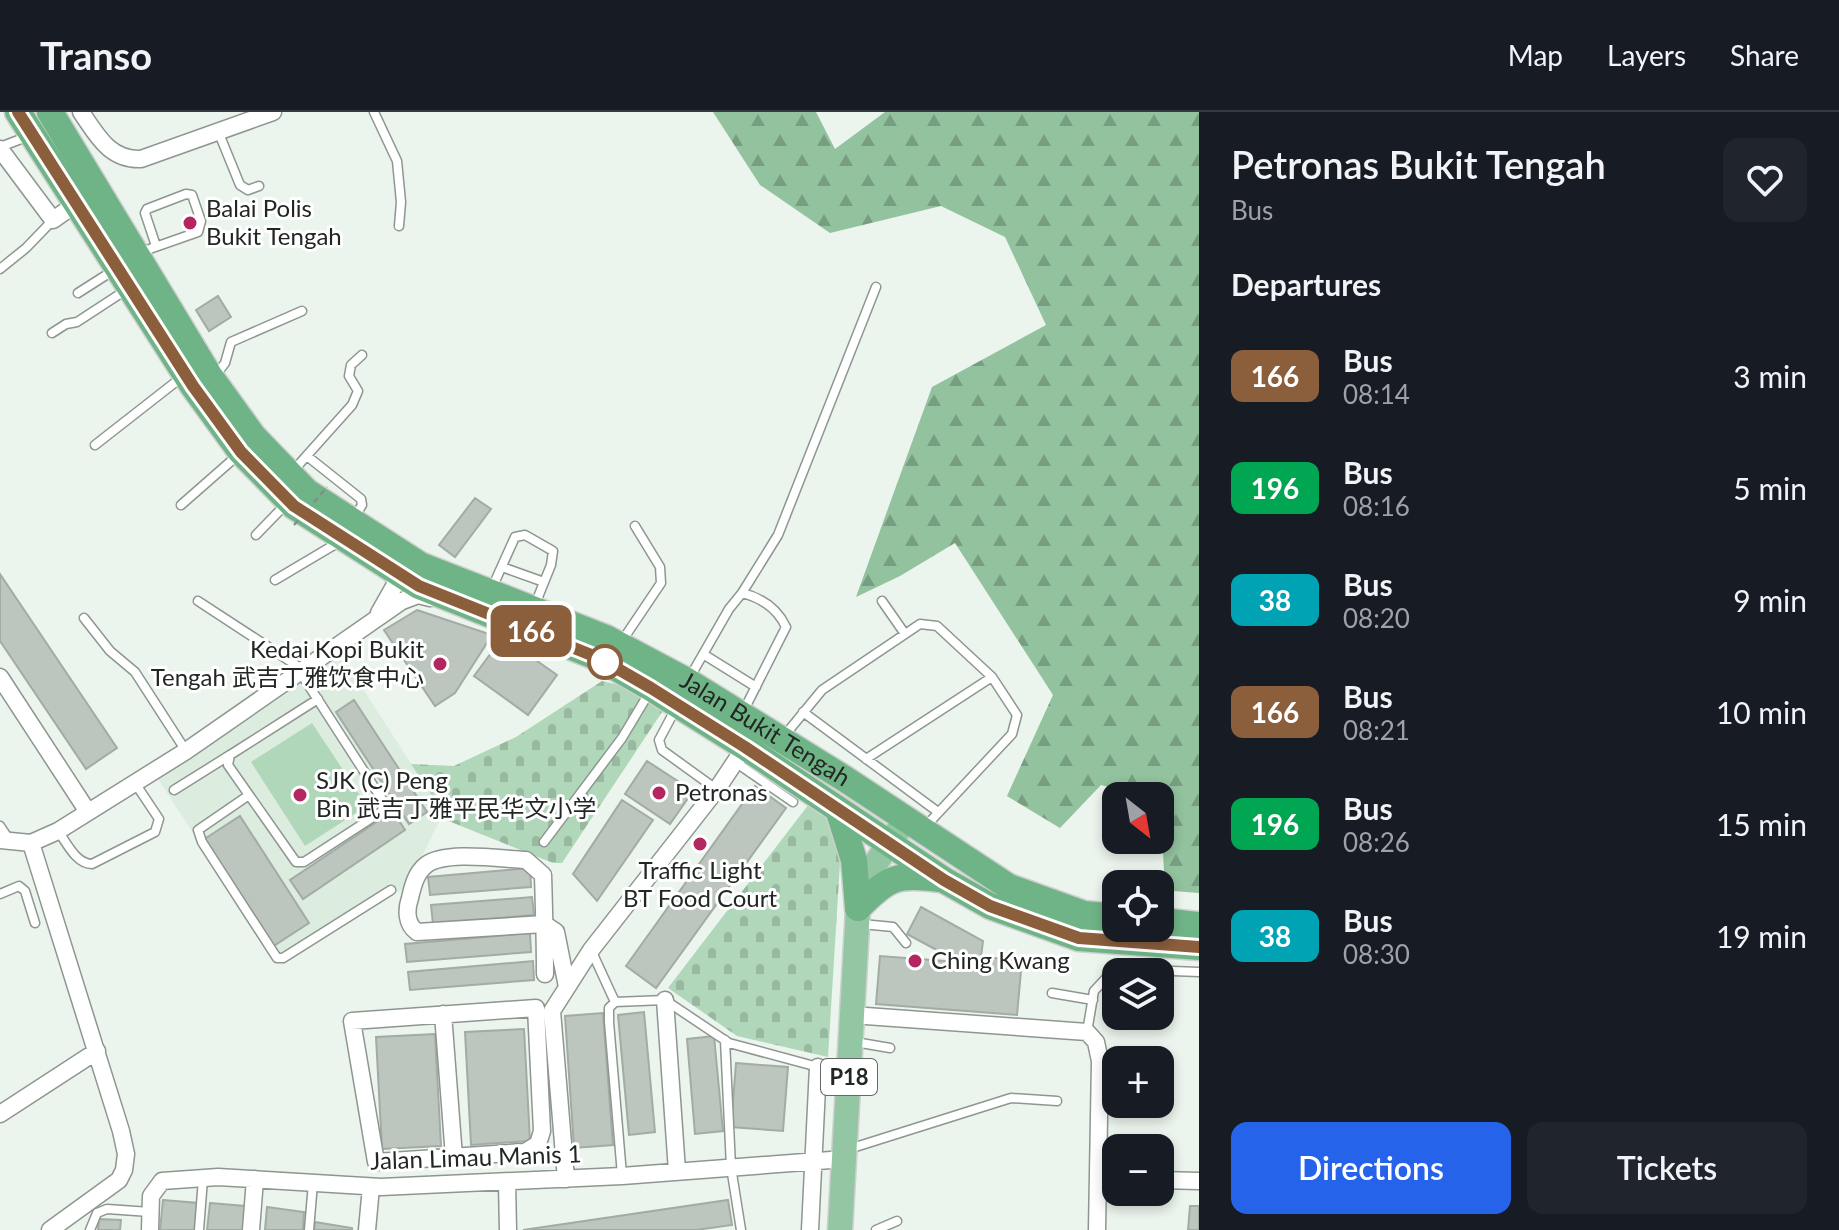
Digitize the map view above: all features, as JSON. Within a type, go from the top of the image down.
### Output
[{"type":"highway","name":"Jalan Bukit Tengah","points":[[50,112],[135,264],[186,374],[241,452],[292,513],[347,531],[420,565],[651,688],[682,692],[742,714],[922,820],[1009,887],[1084,914],[1102,916]]},
{"type":"highway","name":"Jalan Bukit Tengah","points":[[25,123],[77,203],[135,264],[253,436],[299,465],[307,492],[390,570],[419,586],[533,610],[619,645],[682,692],[740,754],[990,906],[1079,938],[1199,947]]},
{"type":"highway","points":[[839,812],[854,860],[857,916]]},
{"type":"highway","points":[[857,916],[876,889],[900,876],[944,880]]},
{"type":"highway","points":[[1174,922],[1199,925]]},
{"type":"main road","name":"P18","points":[[840,1230],[857,916],[869,873],[888,842],[922,820]]},
{"type":"street","points":[[81,112],[111,151],[130,159],[141,159],[273,112]]},
{"type":"street","points":[[0,148],[53,220],[77,203]]},
{"type":"street","points":[[376,618],[396,583],[390,570]]},
{"type":"street","points":[[2,838],[31,843],[58,831],[186,751],[402,601],[418,595],[479,599]]},
{"type":"street","points":[[0,677],[88,812]]},
{"type":"street","points":[[566,1179],[552,1011],[591,950],[717,789],[740,754]]},
{"type":"street","points":[[31,843],[126,1154],[124,1170],[111,1187],[50,1230]]},
{"type":"street","points":[[545,974],[544,924],[543,875],[526,860],[448,857],[428,863],[416,877],[407,905],[408,922],[417,932],[544,924],[556,932],[567,987]]},
{"type":"street","points":[[665,1000],[677,1171]]},
{"type":"street","points":[[367,1230],[376,1187],[376,1162],[352,1021],[536,1008],[542,1131],[538,1144],[525,1152],[376,1162]]},
{"type":"street","points":[[443,1014],[454,1157]]},
{"type":"street","points":[[852,1015],[1087,1032],[1096,1042],[1100,1061],[1097,1230]]},
{"type":"street","points":[[0,1114],[97,1051]]},
{"type":"street","points":[[810,1230],[818,1067]]},
{"type":"street","name":"Jalan Limau Manis 1","points":[[150,1230],[151,1196],[162,1181],[255,1179],[376,1187],[507,1183],[814,1161],[844,1155]]},
{"type":"street","points":[[251,1230],[255,1179]]},
{"type":"street","points":[[1174,1180],[1199,1181]]},
{"type":"street","points":[[507,1183],[508,1230]]},
{"type":"lane","points":[[374,112],[397,161],[401,202],[399,226]]},
{"type":"lane","points":[[0,148],[25,123]]},
{"type":"lane","points":[[218,130],[240,185],[248,190],[259,186]]},
{"type":"lane","points":[[52,333],[66,324],[77,322],[135,264],[147,209],[186,194],[192,195],[201,221],[198,232],[135,264],[78,293]]},
{"type":"lane","points":[[0,269],[53,220]]},
{"type":"lane","points":[[717,789],[662,750],[659,740],[729,609],[778,535],[876,287]]},
{"type":"lane","points":[[213,380],[225,363],[231,342],[302,311]]},
{"type":"lane","points":[[299,465],[352,405],[358,391],[349,376],[351,365],[362,355]]},
{"type":"lane","points":[[95,445],[186,374]]},
{"type":"lane","points":[[181,505],[241,452]]},
{"type":"lane","points":[[256,535],[292,513]]},
{"type":"lane","points":[[619,645],[661,583],[660,567],[635,526]]},
{"type":"lane","points":[[275,580],[347,531]]},
{"type":"lane","points":[[479,599],[502,567],[515,537],[525,535],[553,551],[533,610]]},
{"type":"lane","points":[[502,567],[544,582]]},
{"type":"lane","points":[[742,593],[757,597],[780,613],[786,627],[742,714]]},
{"type":"lane","points":[[198,601],[302,671],[385,804],[381,812],[304,862],[296,862],[228,765],[230,755]]},
{"type":"lane","points":[[882,601],[905,634]]},
{"type":"lane","points":[[84,618],[110,651],[135,672],[186,751]]},
{"type":"lane","points":[[782,739],[803,712],[822,690],[920,624],[937,626],[992,677],[1017,715],[1012,734],[922,820],[866,759],[803,712]]},
{"type":"lane","points":[[703,654],[756,687]]},
{"type":"lane","points":[[866,759],[992,677]]},
{"type":"lane","points":[[544,842],[622,738],[651,688]]},
{"type":"lane","points":[[174,790],[318,699]]},
{"type":"lane","points":[[740,754],[793,802]]},
{"type":"lane","points":[[58,831],[76,857],[85,864],[92,864],[155,832],[159,819],[135,783]]},
{"type":"lane","points":[[249,795],[198,830],[202,842],[277,958],[283,958],[391,890]]},
{"type":"lane","points":[[0,894],[19,886],[25,891],[35,923]]},
{"type":"lane","points":[[857,916],[893,927],[906,943]]},
{"type":"lane","points":[[591,950],[615,1002]]},
{"type":"lane","points":[[1087,1032],[1094,991],[1109,975],[1121,969],[1199,972]]},
{"type":"lane","points":[[1052,993],[1093,1000]]},
{"type":"lane","points":[[622,1176],[609,1022],[609,1008],[615,1002],[665,1000],[725,1040],[818,1067]]},
{"type":"lane","points":[[725,1040],[731,1167],[741,1230]]},
{"type":"lane","points":[[851,1041],[890,1048]]},
{"type":"lane","points":[[844,1155],[1011,1098],[1057,1101]]},
{"type":"lane","points":[[199,1230],[203,1178]]},
{"type":"lane","points":[[309,1230],[313,1183]]},
{"type":"lane","points":[[90,1230],[97,1213],[107,1209],[151,1212]]},
{"type":"lane","points":[[876,1230],[897,1221]]},
{"type":"path","points":[[292,513],[327,487]]},
{"type":"shaded area","name":"SJK (C) Peng Bin 武吉丁雅平民华文小学","points":[[341,655],[443,813],[408,886],[277,962],[156,776]]},
{"type":"green space","points":[[713,112],[816,112],[835,149],[885,112],[1199,112],[1199,893],[1174,891],[1174,870],[1164,870],[1163,854],[1174,854],[1174,782],[1102,782],[1060,828],[1007,796],[1053,695],[955,543],[900,576],[856,597],[932,387],[1046,325],[1005,237],[941,206],[830,233],[760,185]]},
{"type":"green space","points":[[602,681],[640,690],[666,706],[562,863],[553,863],[441,818],[443,813],[411,764],[454,766],[516,737]]},
{"type":"green space","points":[[312,723],[367,806],[305,846],[251,762]]},
{"type":"green space","points":[[809,804],[830,820],[840,863],[828,1057],[737,1036],[668,988]]},
{"type":"building","points":[[218,296],[231,317],[209,331],[196,310]]},
{"type":"building","points":[[475,498],[491,509],[455,557],[439,545]]},
{"type":"building","points":[[0,574],[117,748],[86,769],[0,641]]},
{"type":"building","name":"Kedai Kopi Bukit Tengah 武吉丁雅饮食中心","points":[[417,610],[492,635],[455,693],[435,706],[384,630]]},
{"type":"building","points":[[503,637],[557,675],[528,715],[474,676]]},
{"type":"building","points":[[354,700],[427,812],[409,824],[336,712]]},
{"type":"building","name":"Petronas","points":[[647,761],[693,791],[670,824],[625,794]]},
{"type":"building","points":[[755,786],[786,808],[656,988],[626,966]]},
{"type":"building","points":[[622,800],[653,820],[597,901],[573,874]]},
{"type":"building","points":[[393,811],[405,830],[303,899],[290,880]]},
{"type":"building","points":[[240,816],[309,923],[272,947],[203,840]]},
{"type":"building","points":[[530,868],[531,887],[430,895],[428,877]]},
{"type":"building","points":[[532,897],[534,915],[433,924],[431,905]]},
{"type":"building","name":"Ching Kwang","points":[[921,907],[983,941],[981,957],[1022,960],[1017,1015],[876,1004],[880,956],[959,962],[907,934]]},
{"type":"building","points":[[530,933],[531,952],[407,962],[405,944]]},
{"type":"building","points":[[533,961],[534,980],[410,990],[408,972]]},
{"type":"building","points":[[644,1012],[655,1132],[629,1135],[618,1015]]},
{"type":"building","points":[[603,1013],[613,1145],[574,1148],[565,1016]]},
{"type":"building","points":[[524,1029],[530,1141],[471,1145],[465,1032]]},
{"type":"building","points":[[435,1034],[441,1146],[382,1149],[376,1037]]},
{"type":"building","points":[[714,1036],[723,1131],[695,1134],[687,1039]]},
{"type":"building","points":[[736,1063],[788,1067],[783,1131],[731,1127]]},
{"type":"building","points":[[163,1200],[199,1203],[196,1230],[160,1230]]},
{"type":"building","points":[[728,1200],[732,1225],[696,1230],[523,1230]]},
{"type":"building","points":[[210,1203],[245,1206],[243,1230],[207,1230]]},
{"type":"building","points":[[1190,1206],[1199,1206],[1199,1230],[1188,1230]]},
{"type":"building","points":[[267,1207],[304,1212],[303,1230],[265,1230]]},
{"type":"building","points":[[99,1219],[121,1220],[120,1230],[98,1230]]},
{"type":"building","points":[[315,1222],[352,1228],[352,1230],[314,1230]]},
{"type":"bus line","name":"166","points":[[18,112],[193,386],[241,452],[294,506],[419,586],[599,658],[678,704],[944,880],[990,906],[1079,938],[1199,947]]},
{"type":"place","name":"Balai Polis Bukit Tengah","points":[[190,223]]},
{"type":"place","name":"Kedai Kopi Bukit Tengah 武吉丁雅饮食中心","points":[[440,664]]},
{"type":"place","name":"Petronas","points":[[659,793]]},
{"type":"place","name":"SJK (C) Peng Bin 武吉丁雅平民华文小学","points":[[300,795]]},
{"type":"place","name":"Traffic Light BT Food Court","points":[[700,844]]},
{"type":"place","name":"Ching Kwang","points":[[915,961]]}]
